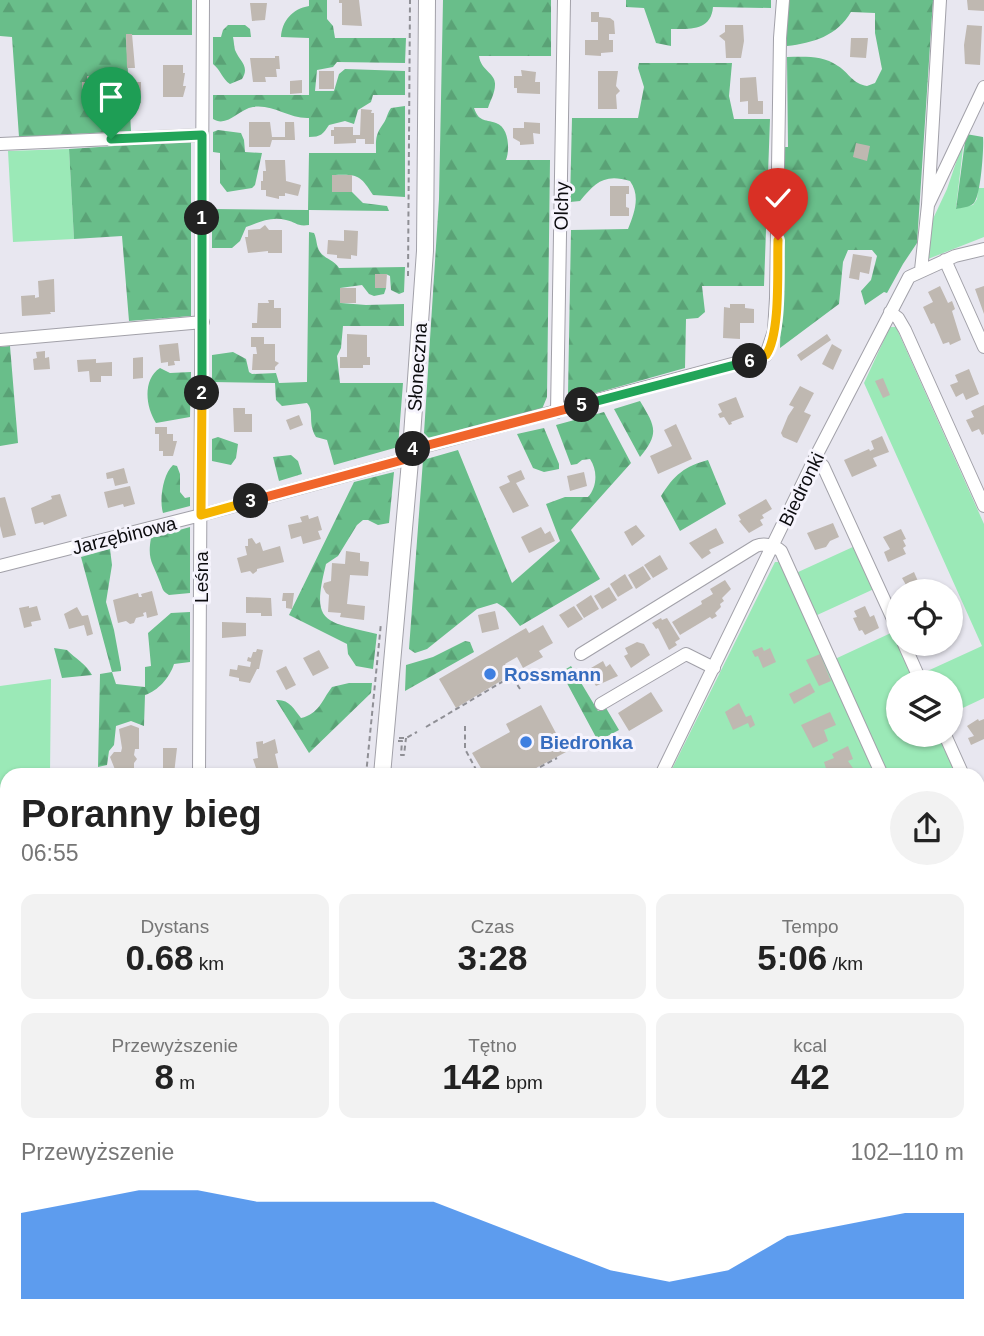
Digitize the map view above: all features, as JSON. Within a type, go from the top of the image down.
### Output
[{"type":"main road","name":"Słoneczna","points":[[383,768],[425,251],[427,0]]},
{"type":"street","name":"Leśna","points":[[199,768],[203,0]]},
{"type":"street","name":"Olchy","points":[[557,412],[565,0]]},
{"type":"street","name":"Jarzębinowa","points":[[0,566],[201,515],[557,412],[766,355],[772,343],[776,298],[780,38],[783,0]]},
{"type":"street","points":[[921,270],[928,205],[940,0]]},
{"type":"street","points":[[928,205],[984,87]]},
{"type":"street","points":[[0,144],[202,135]]},
{"type":"street","name":"Biedronki","points":[[664,768],[816,458],[909,277],[945,260],[984,249]]},
{"type":"street","points":[[945,260],[984,347]]},
{"type":"street","points":[[890,312],[898,318],[905,330],[984,506]]},
{"type":"street","points":[[0,340],[203,322]]},
{"type":"street","points":[[816,458],[824,466],[886,603]]},
{"type":"street","points":[[581,654],[756,546],[774,546],[781,551],[879,768]]},
{"type":"street","points":[[601,704],[686,654],[714,668]]},
{"type":"street","points":[[950,747],[960,768]]},
{"type":"path","points":[[408,283],[410,0]]},
{"type":"path","points":[[426,727],[512,676],[520,689]]},
{"type":"path","points":[[465,726],[465,750],[475,768]]},
{"type":"path","points":[[406,738],[404,755],[401,755],[402,741],[397,739],[418,732]]},
{"type":"path","points":[[367,768],[369,751]]},
{"type":"path","points":[[538,768],[557,758]]},
{"type":"green space","points":[[0,0],[192,0],[192,35],[126,35],[131,131],[19,137],[12,37],[0,36]]},
{"type":"green space","points":[[309,0],[327,0],[327,19],[333,26],[335,38],[406,38],[405,63],[337,62],[333,67],[317,70],[315,91],[334,91],[339,74],[345,69],[405,71],[405,95],[373,95],[371,102],[358,110],[354,124],[345,121],[329,125],[321,134],[313,137],[309,137],[309,118],[267,108],[248,108],[228,120],[213,119],[213,95],[309,95],[309,38],[281,37],[283,26],[289,17],[309,6]]},
{"type":"green space","points":[[443,0],[551,0],[551,56],[479,56],[482,65],[495,81],[495,88],[488,108],[474,108],[480,118],[496,123],[504,129],[508,145],[506,160],[550,160],[547,397],[542,409],[431,440],[424,433],[439,199]]},
{"type":"green space","points":[[626,0],[771,0],[771,8],[713,7],[704,25],[671,29],[671,46],[656,43],[644,8],[626,7]]},
{"type":"green space","points":[[787,0],[933,0],[917,243],[887,293],[884,292],[865,305],[861,291],[871,280],[877,256],[872,250],[848,250],[843,262],[839,304],[780,348],[785,147],[788,147],[787,57],[826,60],[838,66],[858,83],[867,86],[875,83],[882,69],[875,33],[875,13],[851,12],[839,27],[824,37],[787,46]]},
{"type":"green space","points":[[228,25],[245,25],[250,29],[251,37],[233,37],[235,50],[245,71],[242,79],[230,84],[213,64],[213,37],[221,37]]},
{"type":"green space","points":[[639,63],[732,63],[729,96],[734,119],[770,119],[764,286],[702,286],[705,312],[698,318],[686,319],[685,368],[575,399],[568,394],[571,230],[628,229],[636,199],[630,181],[613,178],[601,181],[580,201],[570,202],[572,118],[638,118],[644,87]]},
{"type":"green space","points":[[405,106],[405,197],[373,195],[357,177],[332,175],[332,192],[352,192],[363,203],[387,206],[389,211],[309,210],[309,225],[281,219],[266,220],[246,227],[240,241],[232,248],[212,248],[212,209],[308,210],[309,153],[376,153],[377,135],[391,108]]},
{"type":"green space","points":[[218,130],[241,133],[245,152],[262,153],[252,188],[227,192],[220,183],[220,153],[213,152],[213,132]]},
{"type":"green space","points":[[966,134],[983,137],[980,183],[973,204],[956,209]]},
{"type":"green space","points":[[964,139],[956,208],[973,205],[977,199],[978,188],[984,188],[984,237],[928,259],[931,223],[947,189]]},
{"type":"green space","points":[[191,141],[191,316],[129,321],[122,236],[74,239],[69,149]]},
{"type":"green space","points":[[69,149],[74,239],[13,242],[8,151]]},
{"type":"green space","points":[[309,232],[314,233],[320,252],[339,268],[405,267],[404,292],[399,294],[391,290],[390,276],[386,274],[376,274],[375,288],[386,288],[384,294],[369,294],[362,285],[340,288],[341,303],[404,304],[404,326],[343,326],[341,348],[337,356],[340,383],[403,383],[398,447],[334,465],[327,440],[316,437],[313,432],[311,410],[307,403],[282,406],[276,400],[275,383],[212,382],[212,355],[233,352],[246,359],[252,374],[276,373],[279,383],[307,382]]},
{"type":"green space","points":[[890,327],[896,327],[984,524],[984,698],[963,708],[963,670],[930,670],[982,646],[963,604],[963,579],[952,579],[864,383]]},
{"type":"green space","points":[[10,346],[18,443],[0,446],[0,347]]},
{"type":"green space","points":[[160,368],[170,373],[191,372],[190,417],[156,423],[148,401],[148,386],[154,373]]},
{"type":"green space","points":[[640,401],[652,423],[653,435],[640,457],[614,409]]},
{"type":"green space","points":[[604,412],[631,463],[571,530],[600,579],[520,626],[505,608],[497,603],[477,609],[427,649],[415,653],[409,649],[423,460],[458,450],[512,583],[560,541],[546,504],[565,497],[588,497],[595,484],[590,459],[571,465],[556,425]]},
{"type":"green space","points":[[544,428],[559,469],[544,472],[533,468],[517,434]]},
{"type":"green space","points":[[218,437],[238,444],[236,458],[231,465],[212,461],[212,439]]},
{"type":"green space","points":[[291,455],[298,461],[302,474],[279,481],[273,457]]},
{"type":"green space","points":[[708,460],[726,504],[680,531],[661,496],[681,472]]},
{"type":"green space","points":[[173,465],[177,466],[180,474],[180,492],[185,498],[190,497],[190,506],[163,513],[163,488]]},
{"type":"green space","points":[[394,472],[389,523],[378,525],[363,520],[357,525],[338,556],[326,564],[320,598],[321,609],[333,622],[377,634],[373,669],[356,666],[348,654],[347,644],[289,615],[354,482]]},
{"type":"green space","points":[[190,527],[190,593],[169,595],[163,590],[151,561],[151,538]]},
{"type":"green space","points":[[855,546],[874,589],[815,616],[796,573]]},
{"type":"green space","points":[[110,549],[112,565],[106,602],[121,668],[121,671],[112,672],[81,557]]},
{"type":"green space","points":[[775,562],[780,562],[872,768],[672,768]]},
{"type":"green space","points":[[190,612],[190,662],[174,664],[163,683],[145,695],[144,726],[131,721],[116,726],[114,745],[109,751],[107,765],[98,767],[100,674],[112,672],[116,684],[145,687],[145,667],[151,666],[148,633],[171,613]]},
{"type":"green space","points":[[886,635],[886,656],[904,656],[910,670],[886,670],[886,747],[944,747],[954,768],[884,768],[835,659]]},
{"type":"green space","points":[[465,641],[470,642],[474,652],[405,691],[406,665],[433,657]]},
{"type":"green space","points":[[54,648],[67,650],[92,675],[62,678]]},
{"type":"green space","points":[[571,666],[598,711],[606,708],[619,730],[598,741],[561,672]]},
{"type":"green space","points":[[51,679],[50,768],[0,768],[0,686]]},
{"type":"green space","points":[[349,683],[372,683],[371,693],[309,753],[276,700],[288,703],[301,718],[320,706],[332,687]]},
{"type":"building","points":[[339,0],[359,0],[362,26],[342,25],[342,3],[339,3]]},
{"type":"building","points":[[967,0],[984,0],[984,11],[968,10]]},
{"type":"building","points":[[250,3],[267,3],[265,20],[252,21]]},
{"type":"building","points":[[591,12],[599,12],[599,17],[614,21],[615,34],[609,34],[609,40],[613,40],[613,52],[601,53],[601,56],[585,55],[585,40],[598,40],[598,22],[591,22]]},
{"type":"building","points":[[725,25],[743,25],[741,58],[726,58],[725,41],[719,36],[725,32]]},
{"type":"building","points":[[967,25],[982,26],[980,65],[965,64]]},
{"type":"building","points":[[126,34],[132,34],[135,68],[127,68]]},
{"type":"building","points":[[851,38],[868,38],[866,58],[850,57]]},
{"type":"building","points":[[279,56],[280,69],[276,69],[277,77],[265,77],[266,82],[253,82],[250,58]]},
{"type":"building","points":[[163,65],[183,65],[183,86],[186,86],[183,97],[163,97]]},
{"type":"building","points":[[521,70],[536,72],[535,82],[540,82],[540,94],[517,93],[514,76],[522,76]]},
{"type":"building","points":[[319,71],[334,71],[334,89],[319,89]]},
{"type":"building","points":[[598,71],[618,71],[616,86],[620,91],[616,95],[617,109],[598,109]]},
{"type":"building","points":[[87,76],[99,76],[100,94],[88,95],[87,89],[82,89],[82,82],[87,82]]},
{"type":"building","points":[[756,77],[758,101],[763,101],[763,114],[748,114],[748,101],[740,102],[740,78]]},
{"type":"building","points":[[302,80],[302,93],[290,94],[290,81]]},
{"type":"building","points":[[133,82],[141,82],[141,103],[134,103]]},
{"type":"building","points":[[361,109],[372,110],[371,113],[374,113],[374,144],[365,144],[365,139],[356,139],[356,143],[334,144],[331,130],[334,130],[334,127],[353,127],[353,135],[360,135]]},
{"type":"building","points":[[249,122],[270,122],[272,137],[285,137],[285,122],[294,122],[295,140],[272,140],[270,147],[249,147]]},
{"type":"building","points":[[524,122],[540,123],[540,134],[533,133],[534,144],[520,145],[520,142],[513,138],[513,128],[524,128]]},
{"type":"building","points":[[856,143],[870,146],[867,161],[853,157]]},
{"type":"building","points":[[265,160],[285,160],[286,181],[301,185],[298,196],[285,193],[285,196],[279,196],[279,199],[266,196],[266,190],[261,190],[263,171],[266,171]]},
{"type":"building","points":[[332,175],[352,175],[352,192],[332,192]]},
{"type":"building","points":[[610,186],[629,186],[626,207],[629,208],[629,216],[610,216]]},
{"type":"building","points":[[265,225],[269,230],[282,230],[282,253],[248,253],[245,237],[248,237],[248,230],[260,229]]},
{"type":"building","points":[[344,230],[358,231],[357,256],[351,255],[351,259],[327,254],[328,240],[344,241]]},
{"type":"building","points":[[853,254],[872,257],[869,274],[860,272],[859,280],[849,278]]},
{"type":"building","points":[[375,274],[387,274],[386,288],[375,288]]},
{"type":"building","points":[[54,279],[55,312],[22,316],[21,296],[39,297],[38,281]]},
{"type":"building","points":[[940,286],[948,303],[952,301],[955,309],[952,311],[961,340],[950,345],[949,342],[943,344],[923,307],[933,302],[928,292]]},
{"type":"building","points":[[984,286],[984,314],[975,289]]},
{"type":"building","points":[[340,288],[356,288],[356,303],[340,303]]},
{"type":"building","points":[[268,300],[274,300],[274,308],[281,308],[281,328],[252,328],[252,323],[257,323],[258,303],[269,303]]},
{"type":"building","points":[[730,304],[745,304],[745,308],[754,309],[754,323],[740,323],[740,339],[723,338],[724,307],[730,308]]},
{"type":"building","points":[[347,334],[367,335],[367,357],[370,357],[370,365],[363,365],[363,368],[340,368],[340,357],[347,357]]},
{"type":"building","points":[[827,334],[831,340],[801,361],[797,355]]},
{"type":"building","points":[[251,337],[264,337],[264,344],[275,344],[275,361],[279,363],[275,370],[252,370],[253,354],[257,354],[256,347],[251,347]]},
{"type":"building","points":[[178,343],[180,361],[174,361],[175,365],[168,366],[168,362],[161,363],[159,345]]},
{"type":"building","points":[[832,344],[842,350],[833,370],[822,364]]},
{"type":"building","points":[[45,351],[45,358],[49,357],[50,369],[34,370],[33,359],[37,358],[36,352]]},
{"type":"building","points":[[143,357],[143,378],[133,379],[133,358]]},
{"type":"building","points":[[96,359],[96,363],[112,362],[112,376],[101,376],[101,382],[90,382],[89,371],[78,372],[77,360]]},
{"type":"building","points":[[969,369],[979,394],[966,400],[963,393],[956,397],[950,385],[958,382],[955,375]]},
{"type":"building","points":[[883,378],[890,395],[883,398],[875,381]]},
{"type":"building","points":[[800,386],[814,393],[804,412],[811,415],[797,443],[783,437],[781,433],[794,407],[789,405]]},
{"type":"building","points":[[736,397],[744,417],[729,425],[724,417],[720,418],[718,414],[722,412],[718,404]]},
{"type":"building","points":[[984,405],[982,435],[979,429],[972,432],[966,420],[974,417],[971,411]]},
{"type":"building","points":[[233,408],[245,408],[245,414],[252,414],[252,432],[234,432]]},
{"type":"building","points":[[299,415],[303,425],[290,430],[286,420]]},
{"type":"building","points":[[676,424],[692,459],[658,474],[650,456],[672,446],[664,430]]},
{"type":"building","points":[[155,427],[167,427],[167,434],[173,434],[173,441],[177,441],[173,456],[163,456],[163,451],[159,451],[159,434],[155,434]]},
{"type":"building","points":[[882,436],[889,452],[873,458],[877,466],[852,477],[844,460],[874,449],[871,441]]},
{"type":"building","points":[[124,468],[128,483],[115,486],[113,478],[107,479],[106,473]]},
{"type":"building","points":[[521,470],[525,479],[516,483],[529,506],[513,513],[499,487],[510,482],[507,476]]},
{"type":"building","points":[[584,472],[587,486],[570,491],[567,476]]},
{"type":"building","points":[[130,486],[135,504],[108,508],[104,492]]},
{"type":"building","points":[[60,494],[67,516],[44,525],[43,522],[35,524],[31,508],[52,499],[51,496]]},
{"type":"building","points":[[5,497],[16,535],[3,538],[0,498]]},
{"type":"building","points":[[766,499],[772,509],[762,515],[764,518],[760,520],[763,525],[749,533],[739,521],[741,520],[738,515]]},
{"type":"building","points":[[308,515],[309,519],[318,516],[322,530],[318,531],[321,539],[303,544],[301,536],[291,539],[288,525],[302,522],[300,517]]},
{"type":"building","points":[[833,523],[839,537],[830,541],[826,547],[815,550],[807,533]]},
{"type":"building","points":[[636,525],[645,536],[632,546],[624,532]]},
{"type":"building","points":[[541,527],[545,534],[550,531],[555,541],[529,553],[521,537]]},
{"type":"building","points":[[716,528],[724,543],[709,550],[711,553],[702,559],[689,543]]},
{"type":"building","points":[[901,529],[906,539],[903,540],[906,546],[903,548],[906,554],[888,562],[884,552],[890,549],[883,537]]},
{"type":"building","points":[[252,538],[256,544],[260,542],[263,551],[280,546],[284,562],[257,569],[253,574],[250,571],[241,573],[237,558],[247,555],[245,546],[248,546],[248,539]]},
{"type":"building","points":[[346,551],[360,553],[360,561],[369,562],[368,576],[350,575],[347,604],[365,606],[364,620],[340,617],[341,613],[328,612],[329,595],[323,587],[324,583],[331,581],[332,563],[345,564]]},
{"type":"building","points":[[660,555],[668,569],[653,578],[644,565]]},
{"type":"building","points":[[643,566],[651,579],[636,589],[628,575]]},
{"type":"building","points":[[914,572],[917,579],[903,579]]},
{"type":"building","points":[[625,574],[633,588],[618,597],[610,584]]},
{"type":"building","points":[[725,580],[731,589],[722,598],[724,601],[715,613],[717,616],[712,619],[710,617],[680,635],[672,622],[702,604],[701,601],[713,594],[710,589]]},
{"type":"building","points":[[609,587],[617,600],[602,609],[594,596]]},
{"type":"building","points":[[152,591],[158,615],[147,618],[146,612],[143,613],[144,616],[136,618],[134,623],[118,623],[113,600],[138,593],[139,597],[142,597],[141,594]]},
{"type":"building","points":[[283,593],[294,593],[292,609],[286,608],[286,601],[282,601]]},
{"type":"building","points":[[591,595],[599,609],[584,618],[576,605]]},
{"type":"building","points":[[246,597],[271,598],[272,616],[246,613]]},
{"type":"building","points":[[37,606],[41,620],[31,622],[32,626],[24,628],[19,608]]},
{"type":"building","points":[[574,606],[583,619],[568,628],[559,615]]},
{"type":"building","points":[[865,606],[870,617],[874,615],[879,628],[865,635],[862,630],[859,631],[853,618],[857,617],[854,611]]},
{"type":"building","points":[[77,607],[82,616],[88,615],[93,634],[87,636],[84,625],[69,629],[64,614]]},
{"type":"building","points":[[495,611],[499,629],[482,633],[478,615]]},
{"type":"building","points":[[667,618],[680,639],[675,642],[677,645],[669,650],[658,628],[652,623]]},
{"type":"building","points":[[222,622],[246,623],[246,636],[222,638]]},
{"type":"building","points":[[543,625],[553,643],[539,651],[543,657],[523,668],[517,657],[505,664],[511,675],[456,708],[439,679],[526,628],[529,633]]},
{"type":"building","points":[[637,642],[644,644],[650,655],[631,668],[624,656],[628,654],[625,648]]},
{"type":"building","points":[[762,647],[764,651],[770,648],[776,662],[763,668],[758,656],[755,657],[752,651]]},
{"type":"building","points":[[257,649],[263,650],[259,669],[250,683],[229,676],[230,669],[237,670],[238,665],[250,667],[248,657],[251,658]]},
{"type":"building","points":[[319,650],[329,668],[313,676],[303,658]]},
{"type":"building","points":[[820,654],[831,681],[819,686],[806,660]]},
{"type":"building","points":[[603,661],[606,667],[610,664],[618,676],[596,686],[590,676],[591,668]]},
{"type":"building","points":[[286,666],[296,685],[286,690],[276,671]]},
{"type":"building","points":[[810,683],[815,692],[794,704],[789,694]]},
{"type":"building","points":[[651,692],[663,711],[629,731],[618,713]]},
{"type":"building","points":[[739,703],[746,717],[751,715],[755,725],[750,728],[748,723],[733,730],[725,712]]},
{"type":"building","name":"Biedronka","points":[[541,705],[566,752],[536,768],[481,768],[472,753],[510,732],[506,724]]},
{"type":"building","points":[[830,712],[836,725],[824,730],[828,741],[813,748],[801,725]]},
{"type":"building","points":[[978,719],[984,719],[984,739],[971,745],[968,738],[974,736],[967,726]]},
{"type":"building","points":[[131,725],[139,728],[139,749],[135,749],[134,755],[137,759],[134,768],[114,768],[110,757],[114,752],[121,752],[119,729]]},
{"type":"building","points":[[275,739],[278,768],[256,768],[253,759],[258,758],[256,742],[263,741],[263,744]]},
{"type":"building","points":[[848,746],[853,759],[848,761],[853,768],[826,768],[824,762],[834,758],[832,754]]},
{"type":"building","points":[[163,748],[177,748],[175,768],[163,768]]},
{"type":"place","name":"Rossmann","points":[[490,674]]},
{"type":"place","name":"Biedronka","points":[[526,742]]},
{"type":"route","points":[[111,139],[202,135],[201,515],[410,458],[411,450],[766,355],[774,331],[778,240]]}]
